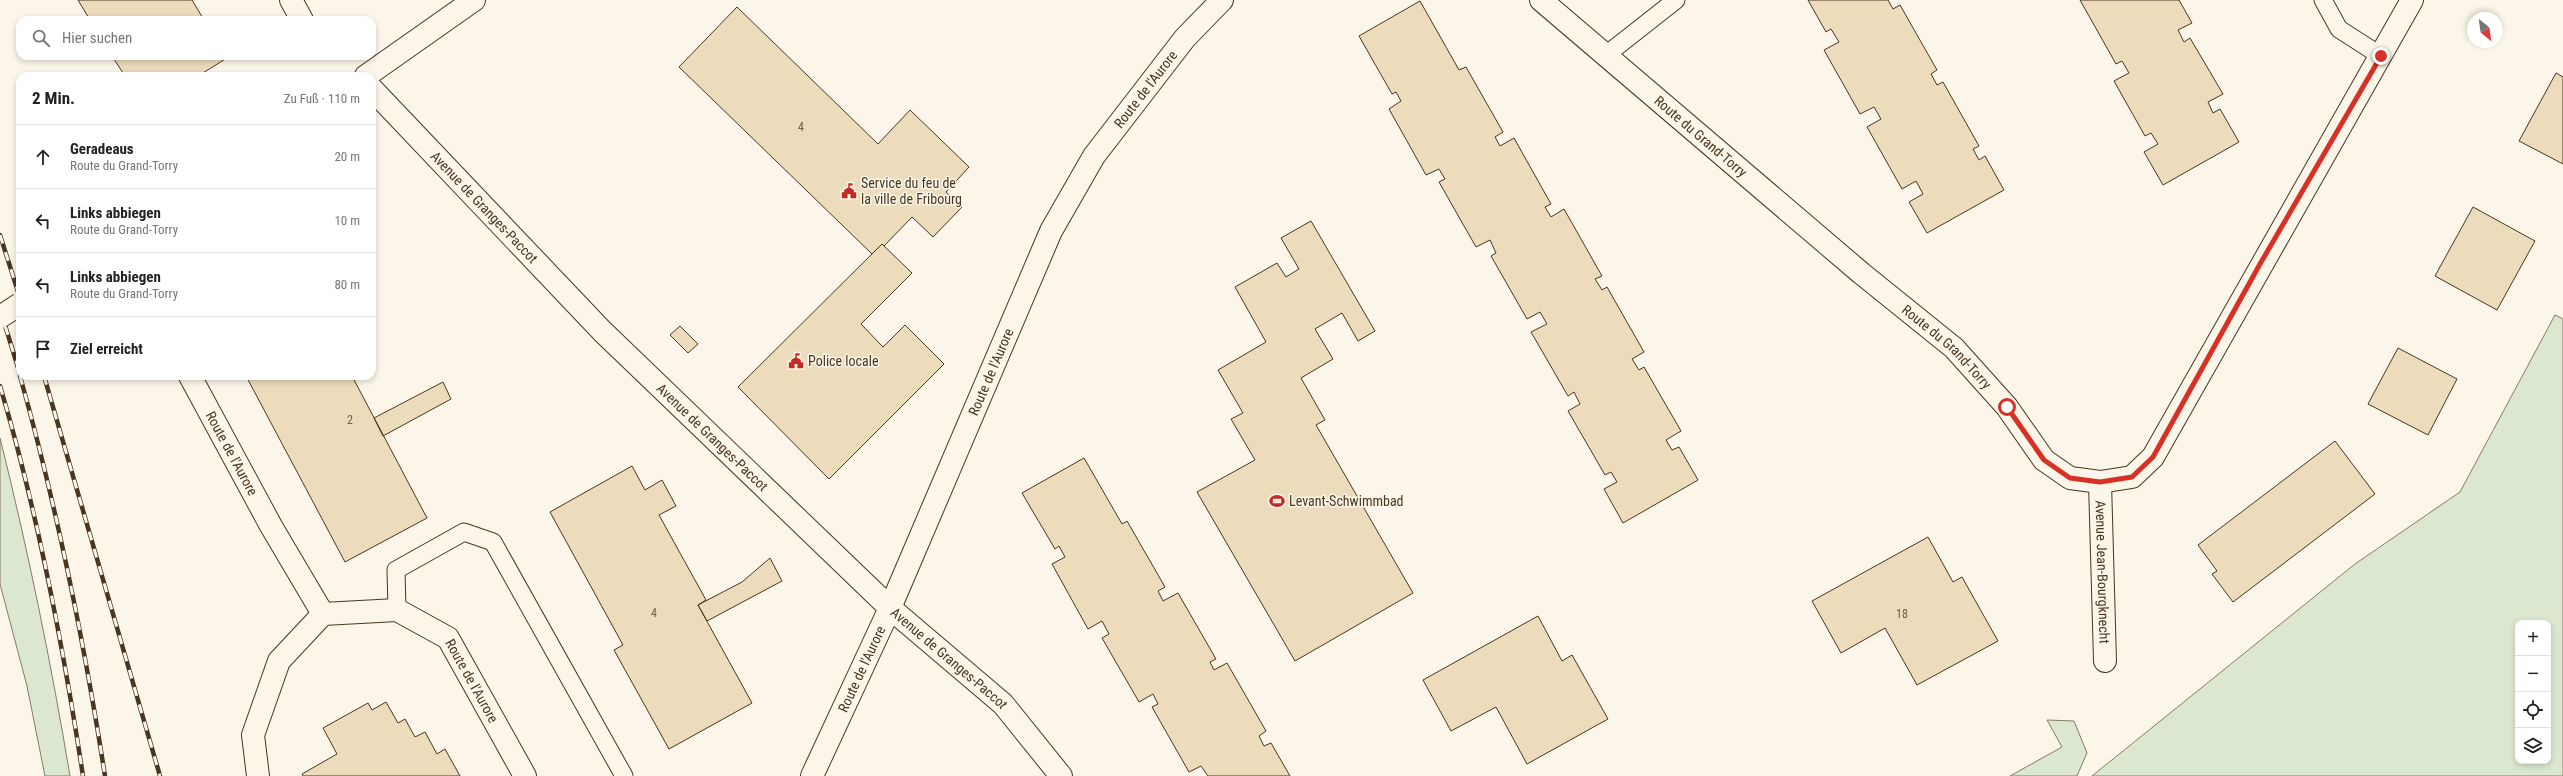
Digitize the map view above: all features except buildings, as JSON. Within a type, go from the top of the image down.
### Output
[{"type":"street","points":[[291,0],[300,16]]},
{"type":"street","points":[[372,72],[474,0]]},
{"type":"street","name":"Route de l'Aurore","points":[[812,776],[890,608],[1052,231],[1094,156],[1185,38],[1222,0]]},
{"type":"street","name":"Route du Grand-Torry","points":[[1541,0],[1855,268],[1954,348],[2007,407],[2044,460],[2070,478],[2100,482],[2132,477],[2153,457],[2260,264],[2412,0]]},
{"type":"street","name":"Avenue de Granges-Paccot","points":[[376,93],[602,331],[890,608],[1002,704],[1061,776]]},
{"type":"street","points":[[0,317],[16,307]]},
{"type":"street","name":"Route de l'Aurore","points":[[192,380],[271,526],[323,614]]},
{"type":"street","name":"Avenue Jean-Bourgknecht","points":[[2100,482],[2105,661]]},
{"type":"street","points":[[258,776],[253,735],[279,661],[323,614],[397,610]]},
{"type":"street","name":"Route de l'Aurore","points":[[397,610],[448,638],[524,776]]},
{"type":"lane","points":[[1606,55],[1676,0]]},
{"type":"lane","points":[[2323,0],[2339,29],[2381,56]]},
{"type":"lane","points":[[397,610],[396,570],[464,532],[493,542],[624,776]]},
{"type":"green space","points":[[2555,315],[2563,319],[2563,776],[2092,776],[2355,564],[2460,492]]},
{"type":"green space","points":[[0,438],[38,606],[70,776],[45,776],[27,686],[0,584]]},
{"type":"green space","points":[[2047,720],[2074,721],[2087,753],[2077,776],[2010,776],[2062,747]]},
{"type":"railway","points":[[0,235],[16,285]]},
{"type":"railway","points":[[0,309],[16,361]]},
{"type":"railway","points":[[21,380],[58,525],[79,625],[105,776]]},
{"type":"railway","points":[[45,380],[160,776]]},
{"type":"railway","points":[[0,386],[14,434],[38,531],[58,629],[83,776]]},
{"type":"place","name":"Service du feu de la ville de Fribourg","points":[[849,191]]},
{"type":"place","name":"Police locale","points":[[796,361]]},
{"type":"place","name":"Levant-Schwimmbad","points":[[1277,501]]},
{"type":"route","points":[[2007,407],[2044,460],[2070,478],[2100,482],[2132,477],[2153,457],[2260,264],[2381,56]]}]
